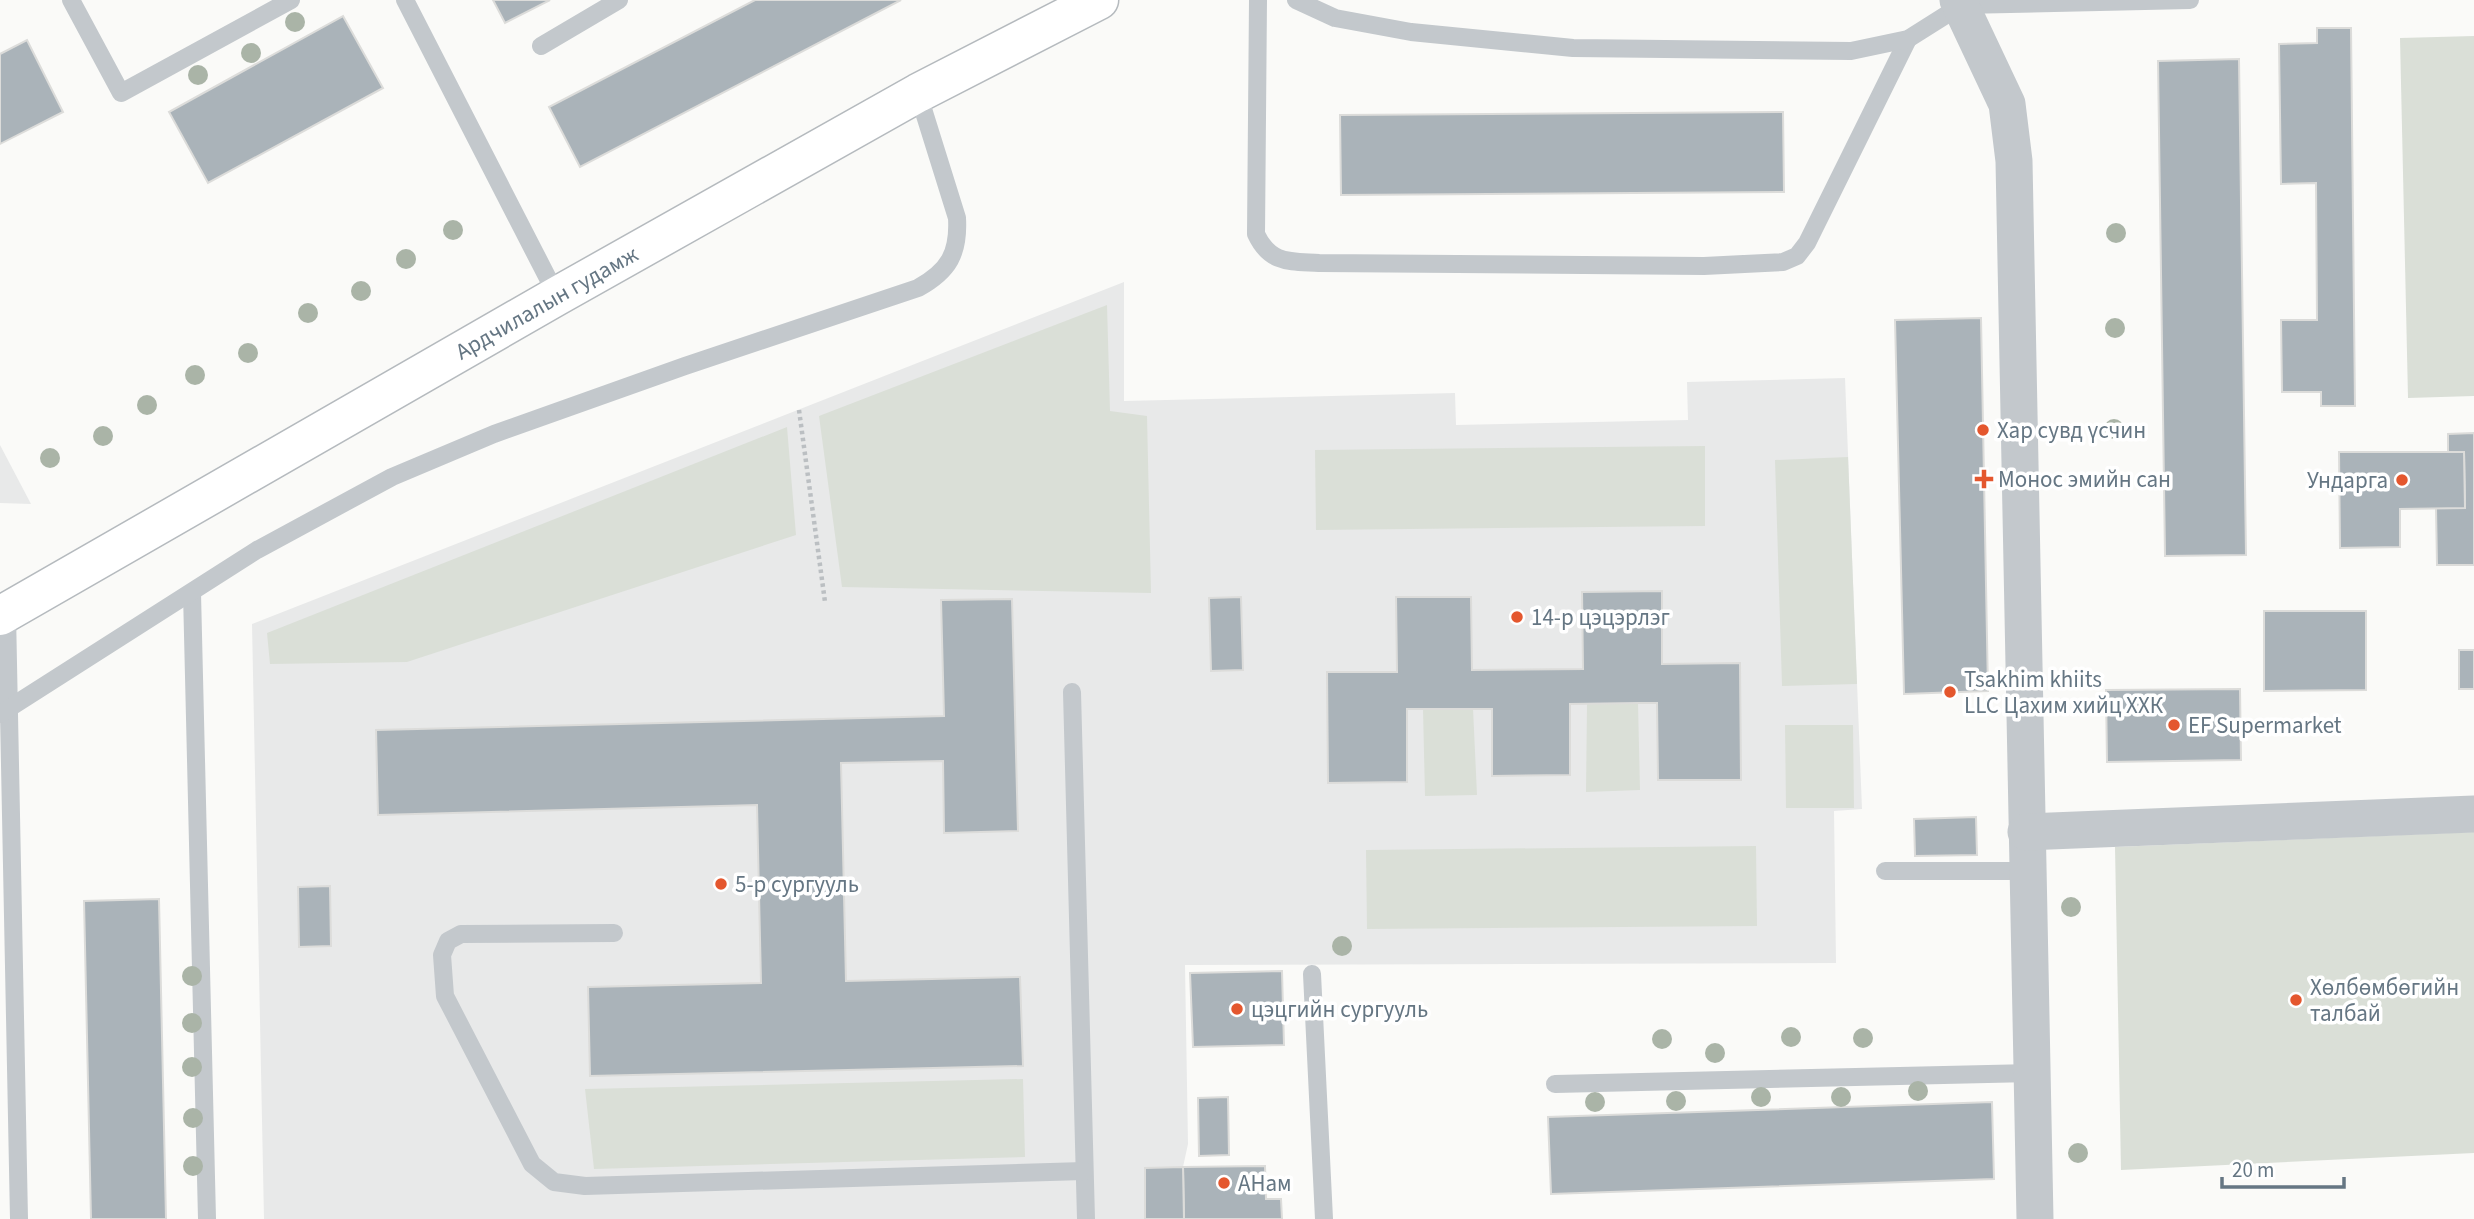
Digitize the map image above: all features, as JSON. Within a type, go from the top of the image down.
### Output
[{"type":"main road","name":"Ардчилалын гудамж","points":[[4,614],[557,296],[1081,4]]},
{"type":"street","points":[[1960,3],[2007,104],[2014,161],[2035,1219]]},
{"type":"street","points":[[2026,827],[2474,814]]},
{"type":"lane","points":[[71,0],[121,93],[291,0]]},
{"type":"lane","points":[[405,0],[557,296]]},
{"type":"lane","points":[[541,46],[619,0]]},
{"type":"lane","points":[[1258,0],[1256,234],[1263,248],[1280,260],[1319,263],[1704,266],[1783,262],[1797,256],[1807,243],[1908,39]]},
{"type":"lane","points":[[1296,0],[1335,18],[1411,32],[1573,48],[1851,51],[1908,39],[1960,3],[2190,0]]},
{"type":"lane","points":[[5,711],[257,550],[405,471],[494,434],[685,366],[918,288],[936,278],[950,261],[958,240],[957,218],[918,93]]},
{"type":"lane","points":[[192,593],[207,1219]]},
{"type":"lane","points":[[4,614],[7,935],[19,1219]]},
{"type":"lane","points":[[1073,692],[1086,1219]]},
{"type":"lane","points":[[1885,872],[2028,871]]},
{"type":"lane","points":[[614,933],[461,934],[448,941],[442,955],[445,996],[532,1164],[554,1182],[585,1186],[1084,1171]]},
{"type":"lane","points":[[1312,974],[1324,1219]]},
{"type":"lane","points":[[1555,1084],[2032,1073]]},
{"type":"lane","points":[[0,1146],[18,1158]]},
{"type":"path","points":[[799,410],[825,603]]},
{"type":"shaded area","points":[[2474,36],[2474,396],[2408,398],[2400,38]]},
{"type":"shaded area","name":"5-р сургууль","points":[[1124,282],[1124,401],[1455,393],[1456,425],[1688,420],[1687,382],[1845,378],[1862,809],[1834,811],[1836,963],[1185,965],[1188,1144],[1183,1167],[1145,1168],[1145,1219],[264,1219],[252,624]]},
{"type":"shaded area","points":[[1107,305],[1110,411],[1147,416],[1151,593],[842,587],[819,416]]},
{"type":"shaded area","points":[[787,427],[796,535],[407,662],[270,664],[267,633]]},
{"type":"shaded area","points":[[0,445],[31,504],[0,503]]},
{"type":"shaded area","points":[[1705,446],[1705,526],[1316,530],[1315,450]]},
{"type":"shaded area","points":[[1848,457],[1857,684],[1782,686],[1775,460]]},
{"type":"shaded area","points":[[1638,703],[1640,790],[1586,792],[1587,704]]},
{"type":"shaded area","points":[[1473,708],[1477,795],[1425,796],[1423,709]]},
{"type":"shaded area","points":[[1785,725],[1853,725],[1854,808],[1786,808]]},
{"type":"shaded area","name":"Хөлбөмбөгийн талбай","points":[[2474,832],[2474,1153],[2121,1170],[2115,847]]},
{"type":"shaded area","points":[[1756,846],[1757,926],[1367,929],[1366,850]]},
{"type":"shaded area","points":[[1023,1079],[1025,1157],[594,1169],[585,1089]]},
{"type":"building","points":[[493,0],[550,0],[505,23]]},
{"type":"building","points":[[755,0],[901,0],[580,167],[549,107]]},
{"type":"building","points":[[343,16],[383,88],[208,183],[169,112]]},
{"type":"building","points":[[2317,28],[2351,28],[2355,406],[2321,406],[2321,392],[2282,392],[2281,320],[2317,320],[2316,183],[2281,184],[2279,44],[2317,43]]},
{"type":"building","points":[[27,40],[63,112],[0,144],[0,54]]},
{"type":"building","points":[[2239,59],[2246,555],[2165,556],[2158,61]]},
{"type":"building","points":[[1783,112],[1784,192],[1341,195],[1340,115]]},
{"type":"building","points":[[1981,318],[1988,691],[1904,694],[1895,320]]},
{"type":"building","points":[[2474,433],[2474,565],[2437,565],[2436,508],[2465,508],[2464,452],[2448,452],[2448,434]]},
{"type":"building","name":"Ундарга","points":[[2339,452],[2464,452],[2465,508],[2400,509],[2400,547],[2340,548]]},
{"type":"building","points":[[1662,591],[1662,664],[1740,663],[1741,780],[1658,780],[1657,703],[1638,703],[1570,704],[1570,775],[1492,776],[1492,709],[1407,709],[1407,782],[1328,783],[1327,672],[1397,672],[1396,597],[1471,597],[1472,670],[1583,669],[1582,592]]},
{"type":"building","points":[[1241,597],[1243,670],[1211,671],[1209,598]]},
{"type":"building","points":[[1012,599],[1018,831],[944,833],[943,761],[841,763],[846,981],[1020,977],[1023,1066],[590,1076],[588,987],[761,983],[757,805],[378,815],[376,730],[944,716],[941,600]]},
{"type":"building","points":[[2264,611],[2366,611],[2366,690],[2264,691]]},
{"type":"building","points":[[2459,650],[2474,650],[2474,689],[2459,689]]},
{"type":"building","name":"EF Supermarket","points":[[2240,689],[2241,760],[2107,762],[2106,690]]},
{"type":"building","points":[[1976,817],[1977,855],[1915,856],[1914,819]]},
{"type":"building","points":[[330,886],[331,946],[299,947],[298,887]]},
{"type":"building","points":[[159,899],[166,1219],[91,1219],[84,901]]},
{"type":"building","name":"цэцгийн сургууль","points":[[1282,971],[1284,1045],[1193,1047],[1190,973]]},
{"type":"building","points":[[1228,1097],[1229,1155],[1199,1156],[1198,1098]]},
{"type":"building","points":[[1992,1102],[1994,1179],[1551,1194],[1548,1117]]},
{"type":"building","name":"АНам","points":[[1265,1166],[1266,1199],[1281,1199],[1282,1219],[1184,1219],[1183,1167]]},
{"type":"building","points":[[1183,1167],[1184,1219],[1145,1219],[1145,1168]]},
{"type":"place","name":"Хар сувд үсчин","points":[[1983,430]]},
{"type":"place","name":"Монос эмийн сан","points":[[1984,479]]},
{"type":"place","name":"Ундарга","points":[[2402,480]]},
{"type":"place","name":"14-р цэцэрлэг","points":[[1517,617]]},
{"type":"place","name":"Tsakhim khiits LLC Цахим хийц ХХК","points":[[1950,692]]},
{"type":"place","name":"EF Supermarket","points":[[2174,725]]},
{"type":"place","name":"5-р сургууль","points":[[721,884]]},
{"type":"place","name":"Хөлбөмбөгийн талбай","points":[[2296,1000]]},
{"type":"place","name":"цэцгийн сургууль","points":[[1237,1009]]},
{"type":"place","name":"АНам","points":[[1224,1183]]}]
